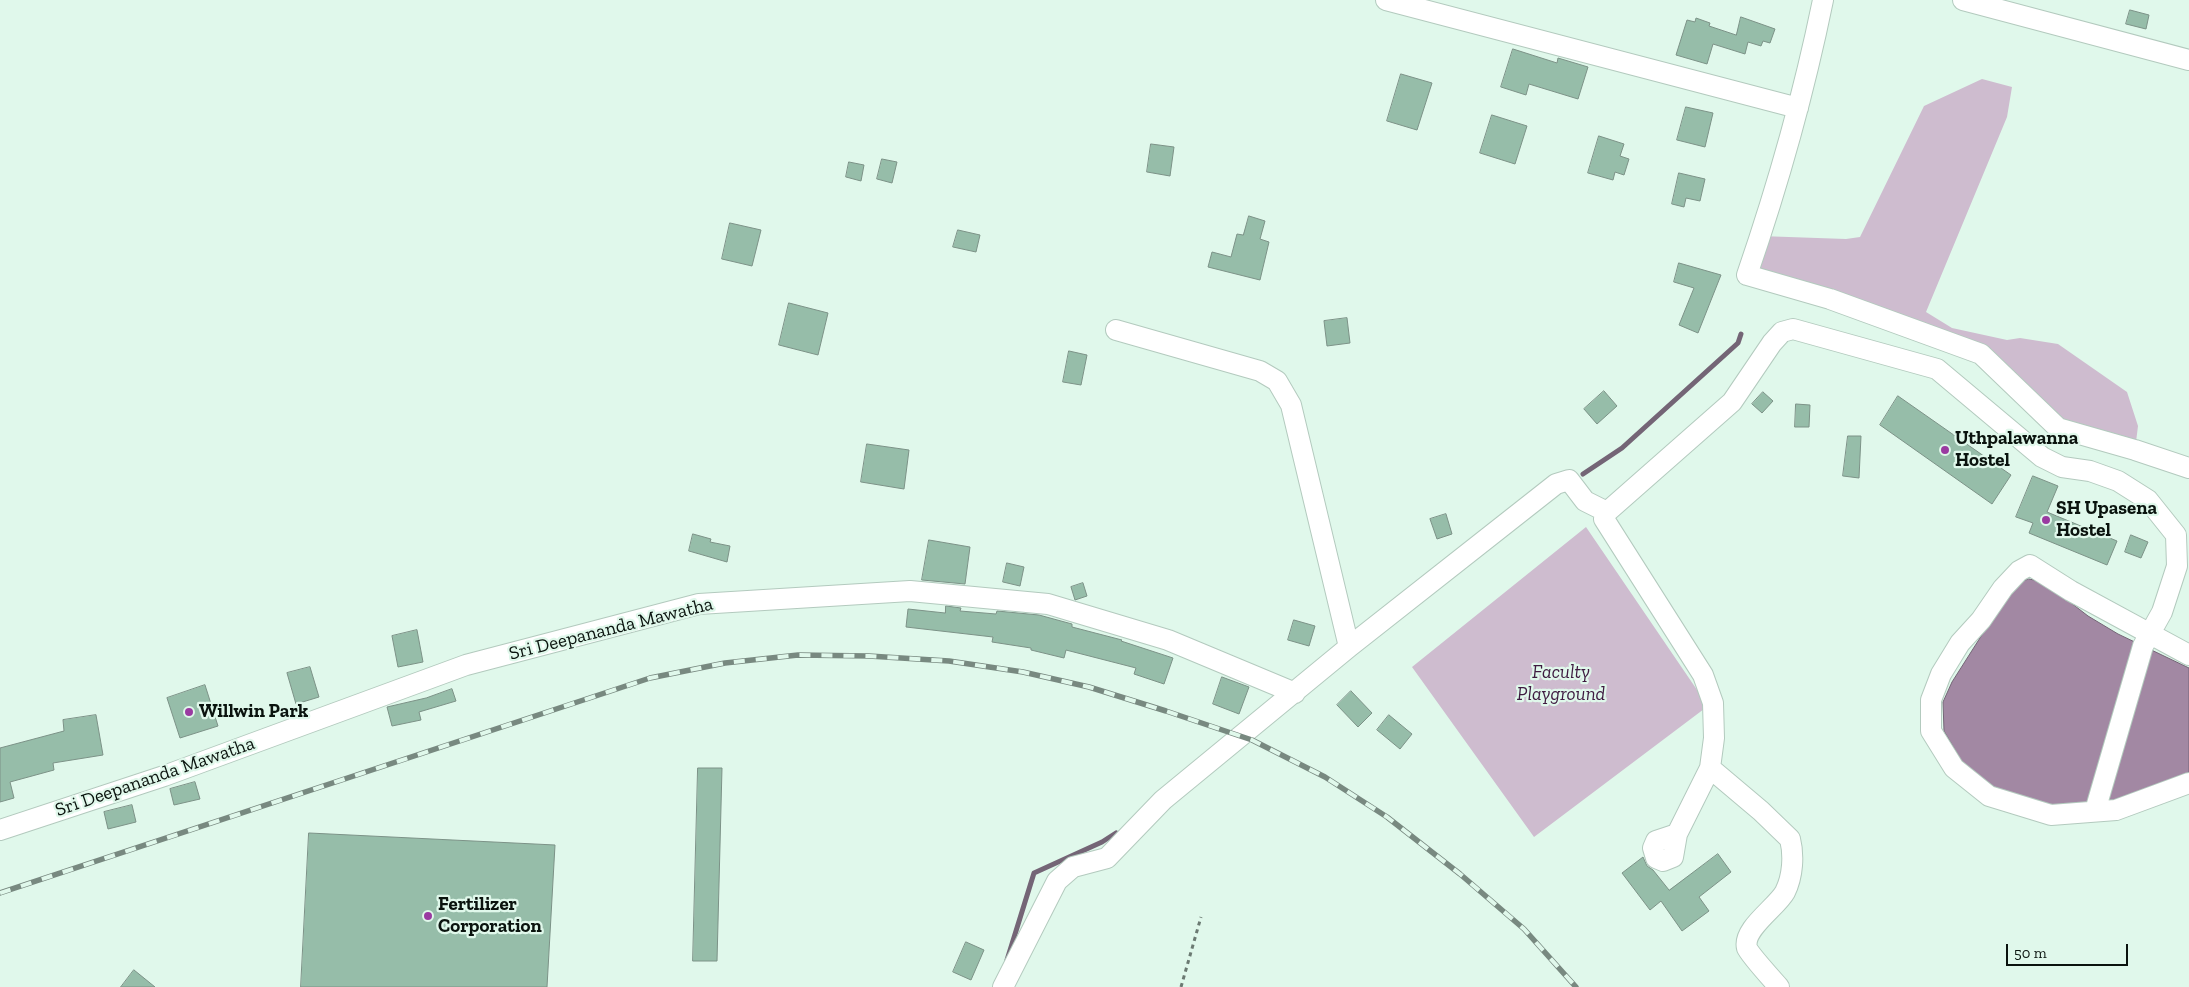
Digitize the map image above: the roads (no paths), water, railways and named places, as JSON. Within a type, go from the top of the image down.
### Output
[{"type":"street","points":[[1386,0],[1798,108]]},
{"type":"street","points":[[1823,0],[1798,108],[1747,275],[1830,299],[1982,354],[2058,428],[2189,468]]},
{"type":"street","points":[[1963,0],[2189,60]]},
{"type":"street","points":[[1677,834],[1710,768],[1714,738],[1714,703],[1703,675],[1604,519],[1607,512],[1732,402],[1772,343],[1782,332],[1793,329],[1937,369],[2042,457],[2062,467],[2090,471],[2118,482],[2148,500],[2176,535],[2177,566],[2162,612],[2143,646],[2095,811]]},
{"type":"street","points":[[1116,330],[1260,371],[1277,381],[1291,405],[1349,647]]},
{"type":"street","points":[[1004,987],[1057,881],[1073,867],[1107,858],[1163,800],[1349,647],[1556,484],[1569,480],[1585,502],[1607,512]]},
{"type":"street","points":[[2189,655],[2071,591],[2030,565],[2019,571],[1960,643],[1941,674],[1931,700],[1931,731],[1954,768],[1989,796],[2051,815],[2116,810],[2189,783]]},
{"type":"street","name":"Sri Deepananda Mawatha","points":[[0,830],[164,776],[466,665],[699,604],[910,591],[1048,604],[1168,640],[1295,693]]},
{"type":"street","points":[[1710,768],[1761,811],[1790,839],[1792,867],[1784,892],[1756,924],[1747,938],[1748,949],[1778,987]]},
{"type":"waterway","points":[[1583,474],[1622,448],[1738,343],[1741,334]]},
{"type":"waterway","points":[[1007,960],[1034,873],[1102,842],[1116,833]]},
{"type":"railway","points":[[0,893],[650,678],[725,663],[798,655],[869,656],[949,661],[1023,672],[1089,687],[1252,740],[1325,777],[1387,817],[1460,874],[1524,929],[1576,987]]},
{"type":"place","name":"Uthpalawanna Hostel","points":[[1945,450]]},
{"type":"place","name":"SH Upasena Hostel","points":[[2046,520]]},
{"type":"place","name":"Willwin Park","points":[[189,712]]},
{"type":"place","name":"Fertilizer Corporation","points":[[428,916]]},
{"type":"park label","name":"Faculty Playground","points":[[1561,684]]}]
